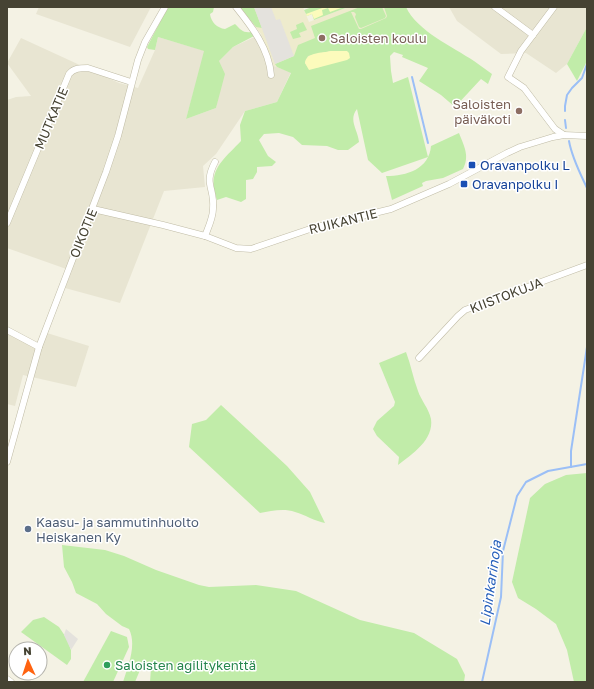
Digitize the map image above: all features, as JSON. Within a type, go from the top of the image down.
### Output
[{"type":"street","name":"OIKOTIE","points":[[7,462],[38,347],[93,209],[106,172],[118,136],[131,82],[145,42],[165,7]]},
{"type":"street","points":[[236,7],[259,38],[270,64],[271,75]]},
{"type":"street","points":[[495,7],[533,35]]},
{"type":"street","points":[[554,7],[517,57],[508,77],[524,88],[555,129],[564,135]]},
{"type":"street","name":"MUTKATIE","points":[[7,223],[69,74],[73,70],[88,68],[131,82]]},
{"type":"street","name":"RUIKANTIE","points":[[93,209],[163,224],[205,236],[236,248],[246,250],[255,249],[314,228],[391,209],[449,184],[514,150],[553,137],[564,135],[587,136]]},
{"type":"street","points":[[205,236],[213,212],[214,204],[209,177],[210,171],[215,162]]},
{"type":"street","name":"KIISTOKUJA","points":[[419,358],[458,316],[466,310],[587,265]]},
{"type":"street","points":[[7,330],[38,347]]},
{"type":"street","points":[[7,679],[11,682]]},
{"type":"shaded area","points":[[39,7],[151,7],[130,47],[36,14]]},
{"type":"shaded area","points":[[168,7],[214,7],[213,12],[210,14],[213,22],[217,26],[225,29],[235,24],[242,31],[251,32],[254,36],[233,47],[219,61],[225,74],[216,108],[186,119],[204,51],[158,37],[155,50],[148,49],[147,47]]},
{"type":"shaded area","name":"Saloisten koulu","points":[[240,7],[303,7],[309,22],[348,7],[398,7],[349,64],[291,72],[274,66],[261,34]]},
{"type":"shaded area","points":[[240,7],[254,7],[262,28],[256,27]]},
{"type":"shaded area","points":[[254,7],[271,7],[276,20],[280,19],[294,56],[275,64]]},
{"type":"shaded area","points":[[312,7],[348,7],[314,20],[312,14],[307,16],[304,10]]},
{"type":"shaded area","points":[[360,7],[382,7],[386,16],[385,18],[361,28],[359,27],[355,17],[356,14],[351,12],[359,29],[361,29],[386,18],[387,16],[384,7],[406,7],[418,24],[436,38],[474,61],[492,74],[488,84],[481,79],[455,107],[441,95],[419,81],[428,68],[394,52],[390,56],[393,83],[408,77],[428,157],[382,173],[368,160],[357,109],[354,113],[353,121],[359,142],[348,150],[338,150],[327,146],[302,145],[293,137],[279,133],[264,134],[259,140],[268,156],[276,162],[272,166],[257,167],[257,172],[253,179],[246,180],[246,199],[241,202],[226,197],[217,200],[214,190],[215,174],[223,160],[241,141],[240,125],[245,111],[277,102],[291,73],[277,67],[275,64],[294,56],[298,45],[315,38],[311,26]],"holes":[[[331,51],[347,51],[320,67],[309,69],[305,63],[308,56]]]},
{"type":"shaded area","points":[[449,7],[587,7],[587,27],[567,64],[556,73],[526,53],[501,54],[457,21]]},
{"type":"shaded area","points":[[303,22],[307,30],[299,33],[301,37],[293,39],[290,32],[297,29],[296,25]]},
{"type":"shaded area","points":[[587,27],[587,61],[577,81],[567,64]]},
{"type":"shaded area","points":[[261,34],[274,66],[291,72],[277,102],[245,111],[216,154],[203,166],[205,187],[164,191],[120,303],[65,288],[72,271],[7,248],[7,100],[16,97],[31,96],[7,63],[21,38],[119,83],[138,88],[155,50],[158,37],[205,51],[186,119],[216,108],[219,93],[219,61],[233,47]]},
{"type":"shaded area","points":[[459,133],[466,155],[463,169],[443,178],[426,181],[422,183],[423,186],[392,200],[386,176],[402,175],[416,170],[426,160],[431,146]]},
{"type":"shaded area","points":[[7,332],[41,348],[47,333],[89,346],[76,387],[23,375],[15,406],[7,404]]},
{"type":"shaded area","points":[[406,352],[418,391],[430,415],[431,427],[426,440],[421,446],[398,465],[399,457],[377,436],[373,429],[377,421],[394,406],[395,402],[379,363]]},
{"type":"shaded area","points":[[221,405],[287,466],[310,492],[325,523],[299,513],[286,510],[260,513],[189,447],[192,424],[206,420]]},
{"type":"shaded area","points":[[587,473],[587,682],[574,682],[567,650],[556,624],[518,598],[512,582],[530,498],[545,484],[566,475]]},
{"type":"shaded area","points":[[62,545],[105,550],[124,556],[156,570],[209,587],[256,585],[296,591],[360,620],[414,633],[457,659],[465,675],[464,682],[150,682],[151,668],[145,665],[140,670],[135,682],[123,682],[132,649],[129,629],[122,626],[106,614],[97,604],[76,593],[64,567]]},
{"type":"shaded area","points":[[44,617],[59,627],[67,639],[71,650],[71,659],[67,665],[48,651],[48,641],[34,641],[21,632],[33,620]]},
{"type":"shaded area","points":[[66,629],[78,639],[71,650],[64,635]]},
{"type":"shaded area","name":"Saloisten agilitykenttä","points":[[111,631],[127,637],[129,647],[113,682],[83,682]]},
{"type":"sand","points":[[325,7],[341,8],[330,12],[328,8],[322,10],[323,15],[314,19],[312,14],[307,16],[306,14]]},
{"type":"sand","points":[[331,51],[347,51],[350,58],[309,70],[305,63],[308,57]]},
{"type":"waterway","points":[[565,111],[567,95],[582,78],[587,64]]},
{"type":"waterway","points":[[412,77],[428,143]]},
{"type":"waterway","points":[[565,120],[566,128]]},
{"type":"waterway","points":[[569,141],[574,159],[587,188]]},
{"type":"waterway","points":[[587,206],[587,225]]},
{"type":"waterway","points":[[571,467],[571,451],[587,347]]},
{"type":"waterway","name":"Lipinkarinoja","points":[[482,682],[501,597],[503,551],[517,496],[526,482],[548,471],[587,464]]},
{"type":"place","name":"Saloisten koulu","points":[[322,38]]},
{"type":"place","name":"Saloisten päiväkoti","points":[[519,111]]},
{"type":"place","name":"Oravanpolku L","points":[[472,165]]},
{"type":"place","name":"Oravanpolku I","points":[[464,184]]},
{"type":"place","name":"Kaasu- ja sammutinhuolto Heiskanen Ky","points":[[28,529]]},
{"type":"place","name":"Saloisten agilitykenttä","points":[[107,665]]}]
